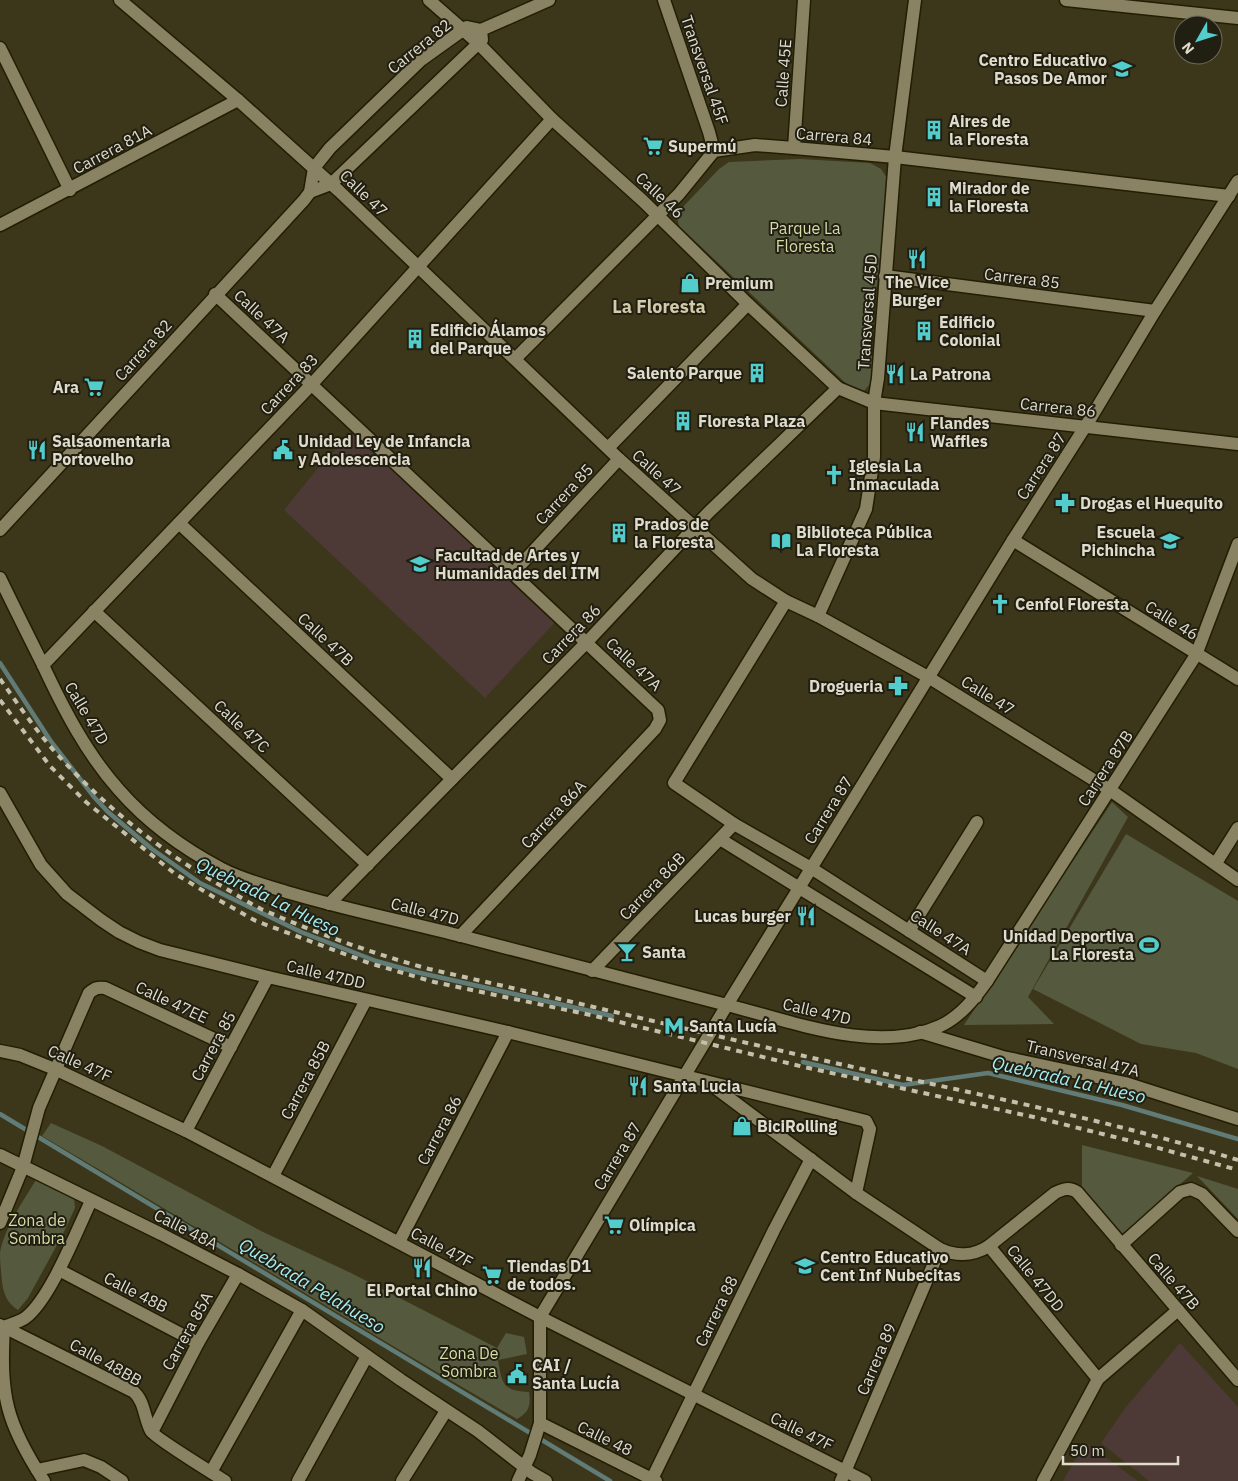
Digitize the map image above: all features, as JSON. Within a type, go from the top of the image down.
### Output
[{"type":"street","name":"Calle 47","points":[[120,0],[238,100],[314,168],[619,459],[752,579],[786,601],[818,616],[928,677],[1110,790],[1238,880]]},
{"type":"street","name":"Calle 46","points":[[429,0],[478,43],[552,119],[658,216],[838,388],[874,403]]},
{"type":"street","name":"Carrera 82","points":[[310,192],[314,168],[330,148],[422,60],[467,27],[481,30],[549,0]]},
{"type":"street","name":"Transversal 45F","points":[[664,0],[714,151]]},
{"type":"street","name":"Calle 45E","points":[[794,148],[804,0]]},
{"type":"street","name":"Transversal 45D","points":[[818,616],[866,510],[874,457],[874,403],[878,378],[895,157],[915,0]]},
{"type":"street","points":[[1066,0],[1238,18]]},
{"type":"street","points":[[478,43],[482,40],[481,30]]},
{"type":"street","name":"Carrera 82","points":[[0,530],[310,192],[331,184],[478,43]]},
{"type":"street","points":[[0,48],[70,190]]},
{"type":"street","name":"Carrera 81A","points":[[0,225],[70,190],[238,100]]},
{"type":"street","name":"Carrera 83","points":[[43,665],[312,384],[552,119]]},
{"type":"street","name":"Carrera 84","points":[[714,151],[755,146],[794,148],[895,157],[1233,197]]},
{"type":"street","points":[[515,359],[658,216],[679,194],[714,151]]},
{"type":"street","name":"Carrera 87","points":[[540,1318],[727,1005],[928,677],[1086,426],[1155,312],[1233,197],[1238,181]]},
{"type":"street","name":"Carrera 85","points":[[885,276],[1155,312]]},
{"type":"street","name":"Calle 47A","points":[[216,294],[658,710]]},
{"type":"street","points":[[608,448],[748,304]]},
{"type":"street","name":"Carrera 86","points":[[329,904],[587,642],[694,528],[838,388]]},
{"type":"street","name":"Carrera 86","points":[[874,403],[1238,444]]},
{"type":"street","name":"Carrera 85","points":[[513,573],[619,459]]},
{"type":"street","name":"Calle 47B","points":[[179,523],[452,779]]},
{"type":"street","name":"Calle 46","points":[[1013,540],[1196,655],[1238,679]]},
{"type":"street","name":"Carrera 87B","points":[[976,997],[1196,655],[1238,544]]},
{"type":"street","name":"Calle 47D","points":[[0,578],[53,687],[76,730],[98,763],[118,789],[139,811],[194,853],[224,870],[253,881],[329,904],[572,964],[592,971],[846,1036],[877,1038],[920,1032],[941,1026],[955,1017],[976,997]]},
{"type":"street","name":"Calle 47A","points":[[786,601],[674,783],[734,824],[811,868],[987,981]]},
{"type":"street","name":"Calle 47C","points":[[94,611],[368,865]]},
{"type":"street","name":"Carrera 86A","points":[[460,936],[655,729],[660,720],[658,710]]},
{"type":"street","name":"Calle 47DD","points":[[0,793],[41,865],[67,894],[119,932],[160,950],[268,977],[508,1032],[709,1083],[866,1120],[870,1129],[856,1193]]},
{"type":"street","points":[[909,931],[977,822]]},
{"type":"street","name":"Carrera 86B","points":[[592,971],[734,824]]},
{"type":"street","points":[[1216,863],[1238,828]]},
{"type":"street","points":[[720,839],[976,997]]},
{"type":"street","name":"Carrera 85","points":[[186,1131],[268,977]]},
{"type":"street","name":"Calle 47EE","points":[[57,1070],[89,993],[98,988],[110,990],[231,1047]]},
{"type":"street","name":"Carrera 85B","points":[[273,1176],[366,1000]]},
{"type":"street","name":"Carrera 86","points":[[399,1242],[508,1032]]},
{"type":"street","name":"Transversal 47A","points":[[920,1032],[1003,1057],[1125,1083],[1238,1119]]},
{"type":"street","name":"Calle 47F","points":[[0,1051],[20,1055],[57,1070],[186,1131],[540,1318],[693,1395],[843,1476],[865,1481]]},
{"type":"street","points":[[0,1223],[23,1167],[37,1113],[57,1070]]},
{"type":"street","name":"Calle 47DD","points":[[709,1083],[856,1193],[940,1249],[953,1254],[966,1255],[979,1252],[989,1246],[1098,1379]]},
{"type":"street","name":"Calle 48A","points":[[0,1155],[162,1234],[302,1310],[446,1411],[478,1431],[525,1468],[546,1481]]},
{"type":"street","name":"Carrera 88","points":[[654,1480],[693,1395],[811,1159]]},
{"type":"street","name":"Calle 47B","points":[[989,1246],[1055,1193],[1072,1189],[1077,1192],[1121,1245],[1236,1375]]},
{"type":"street","points":[[1121,1245],[1180,1192],[1191,1189],[1202,1194],[1238,1231]]},
{"type":"street","points":[[91,1201],[42,1300],[18,1322],[1,1324],[2,1382],[6,1406],[16,1435],[40,1476],[84,1460],[101,1467],[122,1481]]},
{"type":"street","name":"Carrera 89","points":[[843,1476],[940,1249]]},
{"type":"street","name":"Calle 48B","points":[[58,1270],[198,1343]]},
{"type":"street","name":"Carrera 85A","points":[[152,1432],[198,1343],[238,1274]]},
{"type":"street","points":[[211,1472],[302,1310]]},
{"type":"street","points":[[1043,1481],[1098,1379],[1178,1310]]},
{"type":"street","points":[[518,1481],[530,1455],[538,1427],[540,1318]]},
{"type":"street","name":"Calle 48BB","points":[[1,1324],[134,1392],[142,1404],[145,1418],[152,1432]]},
{"type":"street","points":[[298,1481],[367,1356]]},
{"type":"street","points":[[402,1481],[446,1411]]},
{"type":"street","name":"Calle 48","points":[[538,1427],[654,1480]]},
{"type":"street","points":[[152,1432],[225,1481]]},
{"type":"shaded area","name":"Facultad de Artes y Humanidades del ITM","points":[[352,433],[558,619],[485,698],[284,510],[317,469]]},
{"type":"shaded area","points":[[1180,1343],[1238,1407],[1238,1481],[1149,1481],[1101,1443],[1126,1407]]},
{"type":"shaded area","points":[[1085,1442],[1138,1481],[1063,1481]]},
{"type":"green space","name":"Parque La Floresta","points":[[800,159],[870,163],[881,169],[889,181],[869,352],[876,362],[871,383],[864,391],[854,391],[679,226],[677,217],[680,210],[719,169],[729,162]]},
{"type":"green space","points":[[1112,802],[1128,817],[1028,997],[1054,1024],[964,1025]]},
{"type":"green space","name":"Unidad Deportiva La Floresta","points":[[1126,834],[1238,901],[1238,1069],[1196,1053],[1141,1044],[1033,989]]},
{"type":"green space","name":"Zona De Sombra","points":[[51,1123],[102,1146],[263,1232],[351,1273],[497,1348],[506,1333],[524,1337],[527,1354],[498,1360],[502,1380],[508,1388],[529,1392],[530,1401],[527,1411],[517,1419],[42,1136]]},
{"type":"green space","points":[[1082,1145],[1193,1173],[1122,1234],[1082,1187]]},
{"type":"green space","points":[[1197,1176],[1238,1189],[1238,1219]]},
{"type":"green space","name":"Zona de Sombra","points":[[36,1180],[74,1198],[75,1208],[28,1298],[18,1310],[8,1301],[3,1290],[0,1253],[5,1234]]},
{"type":"waterway","name":"Quebrada La Hueso","points":[[0,663],[50,740],[94,797],[108,812],[152,849],[200,883],[301,932],[376,961],[416,972],[612,1016]]},
{"type":"waterway","name":"Quebrada La Hueso","points":[[803,1062],[903,1085],[988,1073],[1122,1105],[1238,1139]]},
{"type":"waterway","name":"Quebrada Pelahueso","points":[[0,1114],[610,1481]]},
{"type":"railway","points":[[0,679],[34,727],[75,774],[136,828],[179,860],[252,904],[323,934],[429,969],[1091,1120],[1141,1132],[1238,1160]]},
{"type":"railway","points":[[0,700],[50,766],[86,802],[174,873],[256,921],[369,963],[434,982],[595,1016],[804,1067],[1038,1118],[1238,1170]]},
{"type":"place","name":"Centro Educativo Pasos De Amor","points":[[1122,69]]},
{"type":"place","name":"Aires de la Floresta","points":[[934,130]]},
{"type":"place","name":"Supermú","points":[[653,146]]},
{"type":"place","name":"Mirador de la Floresta","points":[[934,197]]},
{"type":"place","name":"The Vice Burger","points":[[917,259]]},
{"type":"place","name":"Premium","points":[[690,283]]},
{"type":"place","name":"Edificio Colonial","points":[[924,331]]},
{"type":"place","name":"Edificio Álamos del Parque","points":[[415,339]]},
{"type":"place","name":"Salento Parque","points":[[757,373]]},
{"type":"place","name":"La Patrona","points":[[895,374]]},
{"type":"place","name":"Ara","points":[[94,387]]},
{"type":"place","name":"Floresta Plaza","points":[[683,421]]},
{"type":"place","name":"Flandes Waffles","points":[[915,432]]},
{"type":"place","name":"Salsaomentaria Portovelho","points":[[37,450]]},
{"type":"place","name":"Unidad Ley de Infancia y Adolescencia","points":[[283,450]]},
{"type":"place","name":"Iglesia La Inmaculada","points":[[834,475]]},
{"type":"place","name":"Drogas el Huequito","points":[[1065,503]]},
{"type":"place","name":"Prados de la Floresta","points":[[619,533]]},
{"type":"place","name":"Biblioteca Pública La Floresta","points":[[781,541]]},
{"type":"place","name":"Escuela Pichincha","points":[[1170,541]]},
{"type":"place","name":"Facultad de Artes y Humanidades del ITM","points":[[420,564]]},
{"type":"place","name":"Cenfol Floresta","points":[[1000,604]]},
{"type":"place","name":"Drogueria","points":[[898,686]]},
{"type":"place","name":"Lucas burger","points":[[806,916]]},
{"type":"place","name":"Unidad Deportiva La Floresta","points":[[1149,945]]},
{"type":"place","name":"Santa","points":[[627,952]]},
{"type":"place","name":"Santa Lucía","points":[[674,1026]]},
{"type":"place","name":"Santa Lucia","points":[[638,1086]]},
{"type":"place","name":"BiciRolling","points":[[742,1126]]},
{"type":"place","name":"Olímpica","points":[[614,1225]]},
{"type":"place","name":"Centro Educativo Cent Inf Nubecitas","points":[[805,1266]]},
{"type":"place","name":"El Portal Chino","points":[[422,1268]]},
{"type":"place","name":"Tiendas D1 de todos.","points":[[492,1275]]},
{"type":"place","name":"CAI / Santa Lucía","points":[[517,1374]]},
{"type":"district","name":"La Floresta","points":[[659,307]]}]
